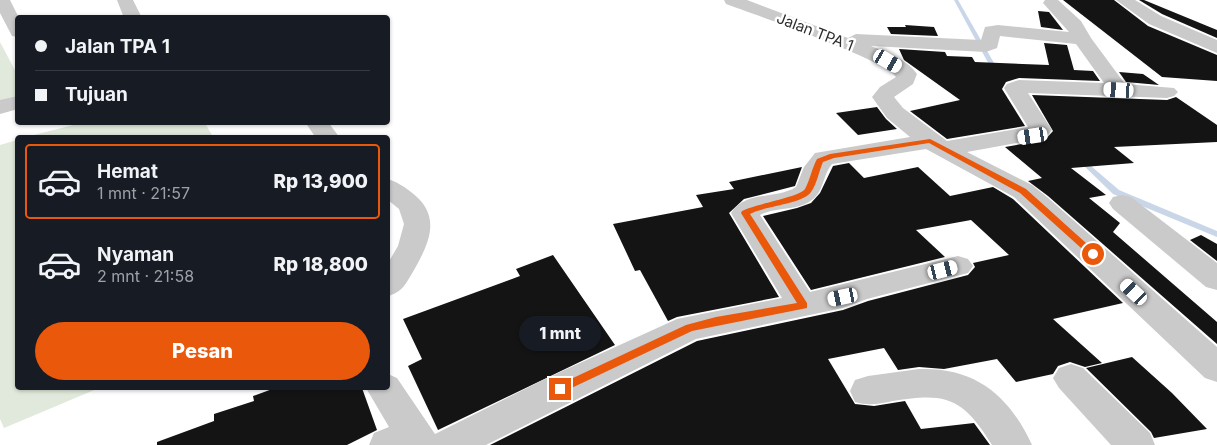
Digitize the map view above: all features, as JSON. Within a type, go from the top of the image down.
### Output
[{"type":"street","points":[[125,0],[132,15]]},
{"type":"street","name":"Jalan TPA 1","points":[[732,0],[888,61],[907,74],[906,80],[887,91],[883,97],[895,113],[936,145],[1003,180],[1038,203],[1217,368]]},
{"type":"street","points":[[1124,0],[1155,20],[1217,47]]},
{"type":"street","points":[[0,1],[3,2],[15,26]]},
{"type":"street","points":[[1051,3],[1075,26],[1082,39],[1119,90]]},
{"type":"street","points":[[835,39],[986,46],[990,44],[991,31],[998,30],[1082,39]]},
{"type":"street","points":[[803,306],[745,213],[757,206],[800,197],[808,191],[816,168],[824,158],[1037,134],[1041,130],[1038,123],[1014,88],[1019,86],[1167,92]]},
{"type":"street","points":[[0,107],[15,103]]},
{"type":"street","points":[[318,125],[327,135]]},
{"type":"street","points":[[390,189],[410,205],[417,217],[417,228],[409,255],[390,282]]},
{"type":"street","points":[[1122,203],[1217,279]]},
{"type":"street","points":[[449,445],[689,328],[716,321],[803,306],[958,266]]},
{"type":"street","points":[[1071,378],[1136,445]]},
{"type":"street","points":[[868,391],[923,382],[968,392],[993,414],[1013,445]]},
{"type":"street","points":[[385,390],[408,441]]},
{"type":"shaded area","points":[[0,42],[15,70],[15,101],[0,105]]},
{"type":"shaded area","points":[[73,125],[206,125],[212,135],[34,135]]},
{"type":"shaded area","points":[[15,141],[15,390],[94,390],[4,428],[0,419],[0,145]]},
{"type":"building","points":[[1063,0],[1114,0],[1148,26],[1217,55],[1217,81],[1162,77]]},
{"type":"building","points":[[1139,0],[1144,0],[1217,30],[1217,38],[1162,14]]},
{"type":"building","points":[[1038,11],[1049,12],[1063,30],[1041,27]]},
{"type":"building","points":[[905,25],[934,27],[938,36],[891,34],[887,27],[906,27]]},
{"type":"building","points":[[1044,43],[1067,45],[1074,70],[1093,71],[1100,81],[1019,78],[1006,82],[1002,89],[1025,126],[947,139],[910,111],[960,100],[904,60],[899,49],[945,52],[947,56],[972,57],[975,62],[1049,65]]},
{"type":"building","points":[[1119,72],[1143,74],[1159,85],[1126,82]]},
{"type":"building","points":[[1032,95],[1167,100],[1176,97],[1217,125],[1217,142],[1114,147],[1134,163],[1071,168],[1106,195],[1089,198],[1120,223],[1113,232],[1217,322],[1217,344],[1048,196],[1028,181],[1042,178],[1005,147],[1045,140],[1053,131]]},
{"type":"building","points":[[877,107],[897,129],[858,135],[836,113]]},
{"type":"building","points":[[849,163],[864,178],[918,167],[950,196],[993,187],[1013,199],[1123,303],[1053,319],[1102,363],[1085,367],[1070,362],[1058,366],[1053,374],[1016,382],[997,359],[944,369],[919,367],[898,370],[884,348],[828,359],[855,404],[874,406],[905,401],[921,429],[974,423],[990,445],[490,445],[697,341],[843,310],[868,301],[968,275],[975,267],[973,263],[1009,255],[971,220],[916,230],[945,257],[811,290],[763,216],[811,203],[820,193],[833,166]]},
{"type":"building","points":[[802,167],[795,186],[744,199],[729,213],[779,297],[677,317],[668,321],[640,270],[635,271],[613,224],[703,207],[696,195],[734,189],[729,182]]},
{"type":"building","points":[[1201,235],[1217,244],[1217,261],[1190,240]]},
{"type":"building","points":[[553,255],[615,345],[438,430],[408,366],[422,359],[403,319],[520,276],[516,269]]},
{"type":"building","points":[[1132,357],[1172,393],[1207,429],[1154,438],[1151,432],[1086,368]]},
{"type":"building","points":[[270,390],[363,390],[377,430],[347,445],[157,445],[157,442],[214,421],[214,414],[254,401],[253,396]]},
{"type":"waterway","points":[[956,0],[995,70]]},
{"type":"waterway","points":[[1082,161],[1116,192],[1217,234]]},
{"type":"route","points":[[560,389],[689,328],[716,321],[803,306],[745,213],[748,209],[757,206],[800,197],[808,191],[819,161],[824,158],[930,141],[1023,191],[1093,254]]}]
